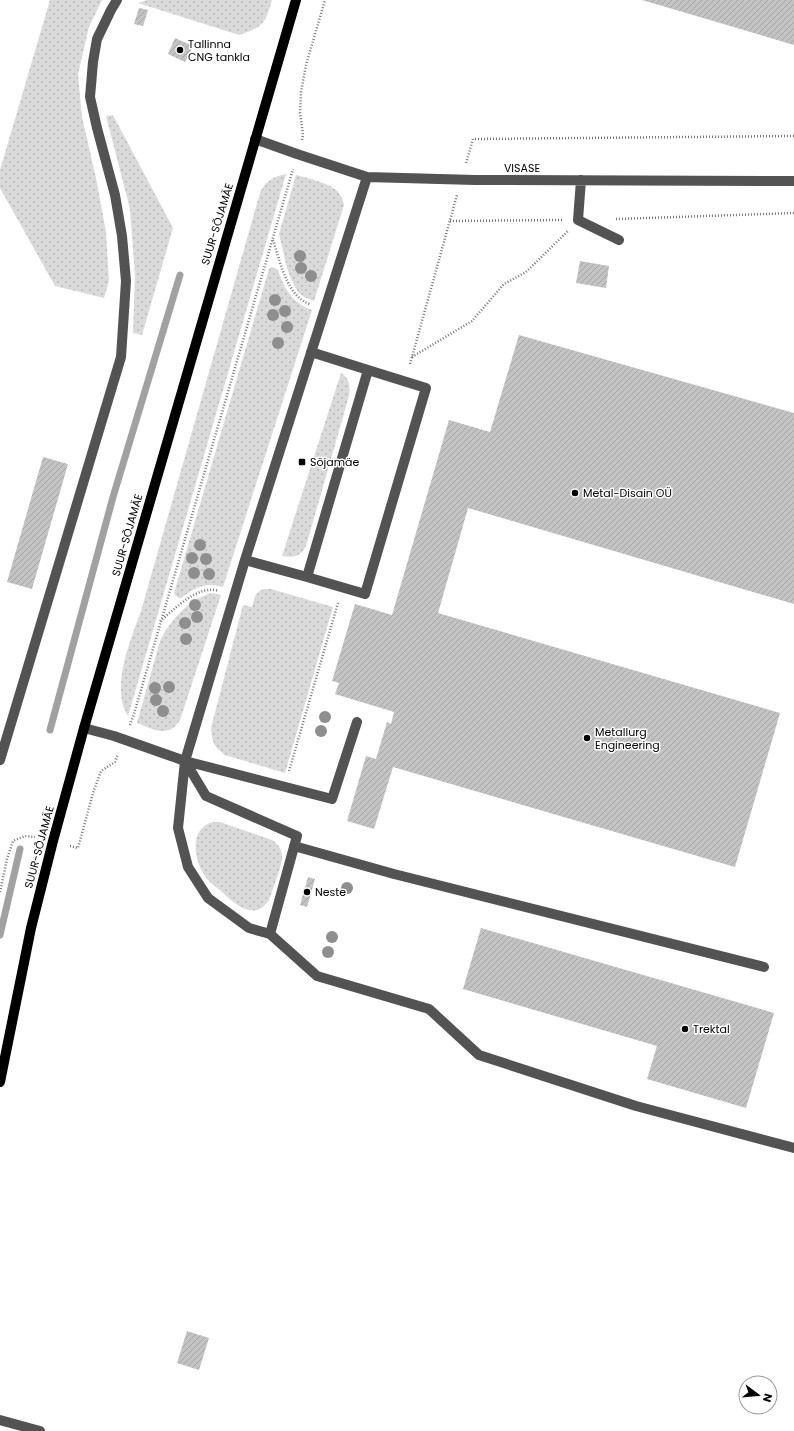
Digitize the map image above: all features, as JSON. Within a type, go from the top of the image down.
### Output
[{"type":"main road","name":"SUUR-SÕJAMÄE","points":[[0,1082],[31,928],[53,841],[84,728],[296,0]]},
{"type":"street","points":[[0,760],[121,357],[126,281],[122,236],[115,195],[90,97],[93,62],[97,39],[117,0]]},
{"type":"street","name":"VISASE","points":[[255,139],[367,177],[475,180],[794,181]]},
{"type":"street","points":[[367,177],[245,560],[185,761],[178,828],[188,867],[208,898],[250,928],[270,934],[317,976],[429,1009],[479,1055],[636,1106],[794,1148]]},
{"type":"street","points":[[581,180],[578,220],[619,240]]},
{"type":"street","points":[[245,560],[365,594],[426,388],[311,352]]},
{"type":"street","points":[[307,577],[368,370]]},
{"type":"street","points":[[84,728],[124,739],[185,761],[332,799],[357,722]]},
{"type":"street","points":[[185,761],[206,796],[297,836],[270,934]]},
{"type":"street","points":[[294,846],[394,874],[764,967]]},
{"type":"street","points":[[0,1420],[40,1431]]},
{"type":"path","points":[[70,846],[78,848],[93,792],[101,771],[115,762],[134,714],[303,135],[300,113],[300,92],[306,65],[325,0]]},
{"type":"path","points":[[610,219],[794,213]]},
{"type":"path","points":[[450,221],[578,220]]},
{"type":"path","points":[[412,357],[472,321],[504,284],[526,272],[578,220]]},
{"type":"path","points":[[272,240],[293,293],[302,301],[325,309]]},
{"type":"path","points":[[284,787],[343,587]]},
{"type":"path","points":[[160,621],[193,595],[203,591],[215,589],[234,596]]},
{"type":"path","points":[[0,892],[7,859],[13,841],[25,836],[35,837]]},
{"type":"shaded area","points":[[50,0],[102,0],[89,27],[78,74],[82,117],[96,178],[106,232],[109,281],[104,298],[55,286],[0,188],[0,170]]},
{"type":"shaded area","points":[[147,0],[272,0],[265,20],[262,24],[253,30],[239,35],[138,3]]},
{"type":"shaded area","points":[[113,115],[173,228],[142,335],[133,333],[135,275],[130,209],[106,116]]},
{"type":"shaded area","points":[[286,174],[128,716],[123,705],[121,692],[124,664],[132,635],[141,611],[260,193],[267,182],[278,176]]},
{"type":"shaded area","points":[[296,175],[318,181],[333,188],[341,196],[344,205],[314,301],[304,297],[298,292],[292,281],[287,268],[279,234]]},
{"type":"shaded area","points":[[271,267],[278,270],[286,289],[294,299],[312,310],[223,587],[211,585],[201,586],[179,598],[174,593],[269,269]]},
{"type":"shaded area","points":[[341,373],[349,383],[349,396],[306,546],[299,555],[290,557],[282,556]]},
{"type":"shaded area","points":[[264,589],[271,589],[333,607],[285,773],[225,755],[214,744],[211,733],[211,728],[243,605],[252,607],[257,594]]},
{"type":"shaded area","points":[[213,593],[221,595],[180,720],[175,726],[165,731],[154,730],[137,723],[160,641],[164,633],[175,618],[196,599]]},
{"type":"shaded area","points":[[214,822],[220,822],[272,840],[280,848],[282,858],[280,870],[269,900],[263,907],[257,910],[244,909],[232,901],[206,878],[201,869],[196,853],[197,837],[200,830],[206,825]]},
{"type":"building","points":[[642,0],[794,0],[794,45]]},
{"type":"building","points":[[139,8],[148,10],[143,26],[134,24]]},
{"type":"building","name":"Tallinna CNG tankla","points":[[175,38],[193,46],[185,62],[168,54]]},
{"type":"building","points":[[580,261],[609,266],[606,288],[576,283]]},
{"type":"building","points":[[519,335],[794,413],[794,604],[468,508],[438,613],[780,713],[735,867],[393,767],[374,829],[347,821],[366,756],[376,759],[387,722],[391,724],[394,712],[335,694],[339,683],[332,681],[355,604],[392,615],[449,420],[490,432]]},
{"type":"building","points":[[43,457],[68,464],[32,589],[7,582]]},
{"type":"building","name":"Neste","points":[[308,877],[315,879],[307,907],[300,905]]},
{"type":"building","name":"Trektal","points":[[481,928],[774,1013],[746,1108],[647,1079],[657,1046],[463,989]]},
{"type":"building","points":[[187,1331],[209,1338],[199,1370],[177,1363]]},
{"type":"waterway","points":[[50,730],[113,497],[180,275]]},
{"type":"waterway","points":[[0,935],[20,849]]},
{"type":"place","name":"Tallinna CNG tankla","points":[[180,50]]},
{"type":"place","name":"Sõjamäe","points":[[302,462]]},
{"type":"place","name":"Metal-Disain OÜ","points":[[575,493]]},
{"type":"place","name":"Metallurg Engineering","points":[[587,738]]},
{"type":"place","name":"Neste","points":[[307,892]]},
{"type":"place","name":"Trektal","points":[[685,1029]]}]
